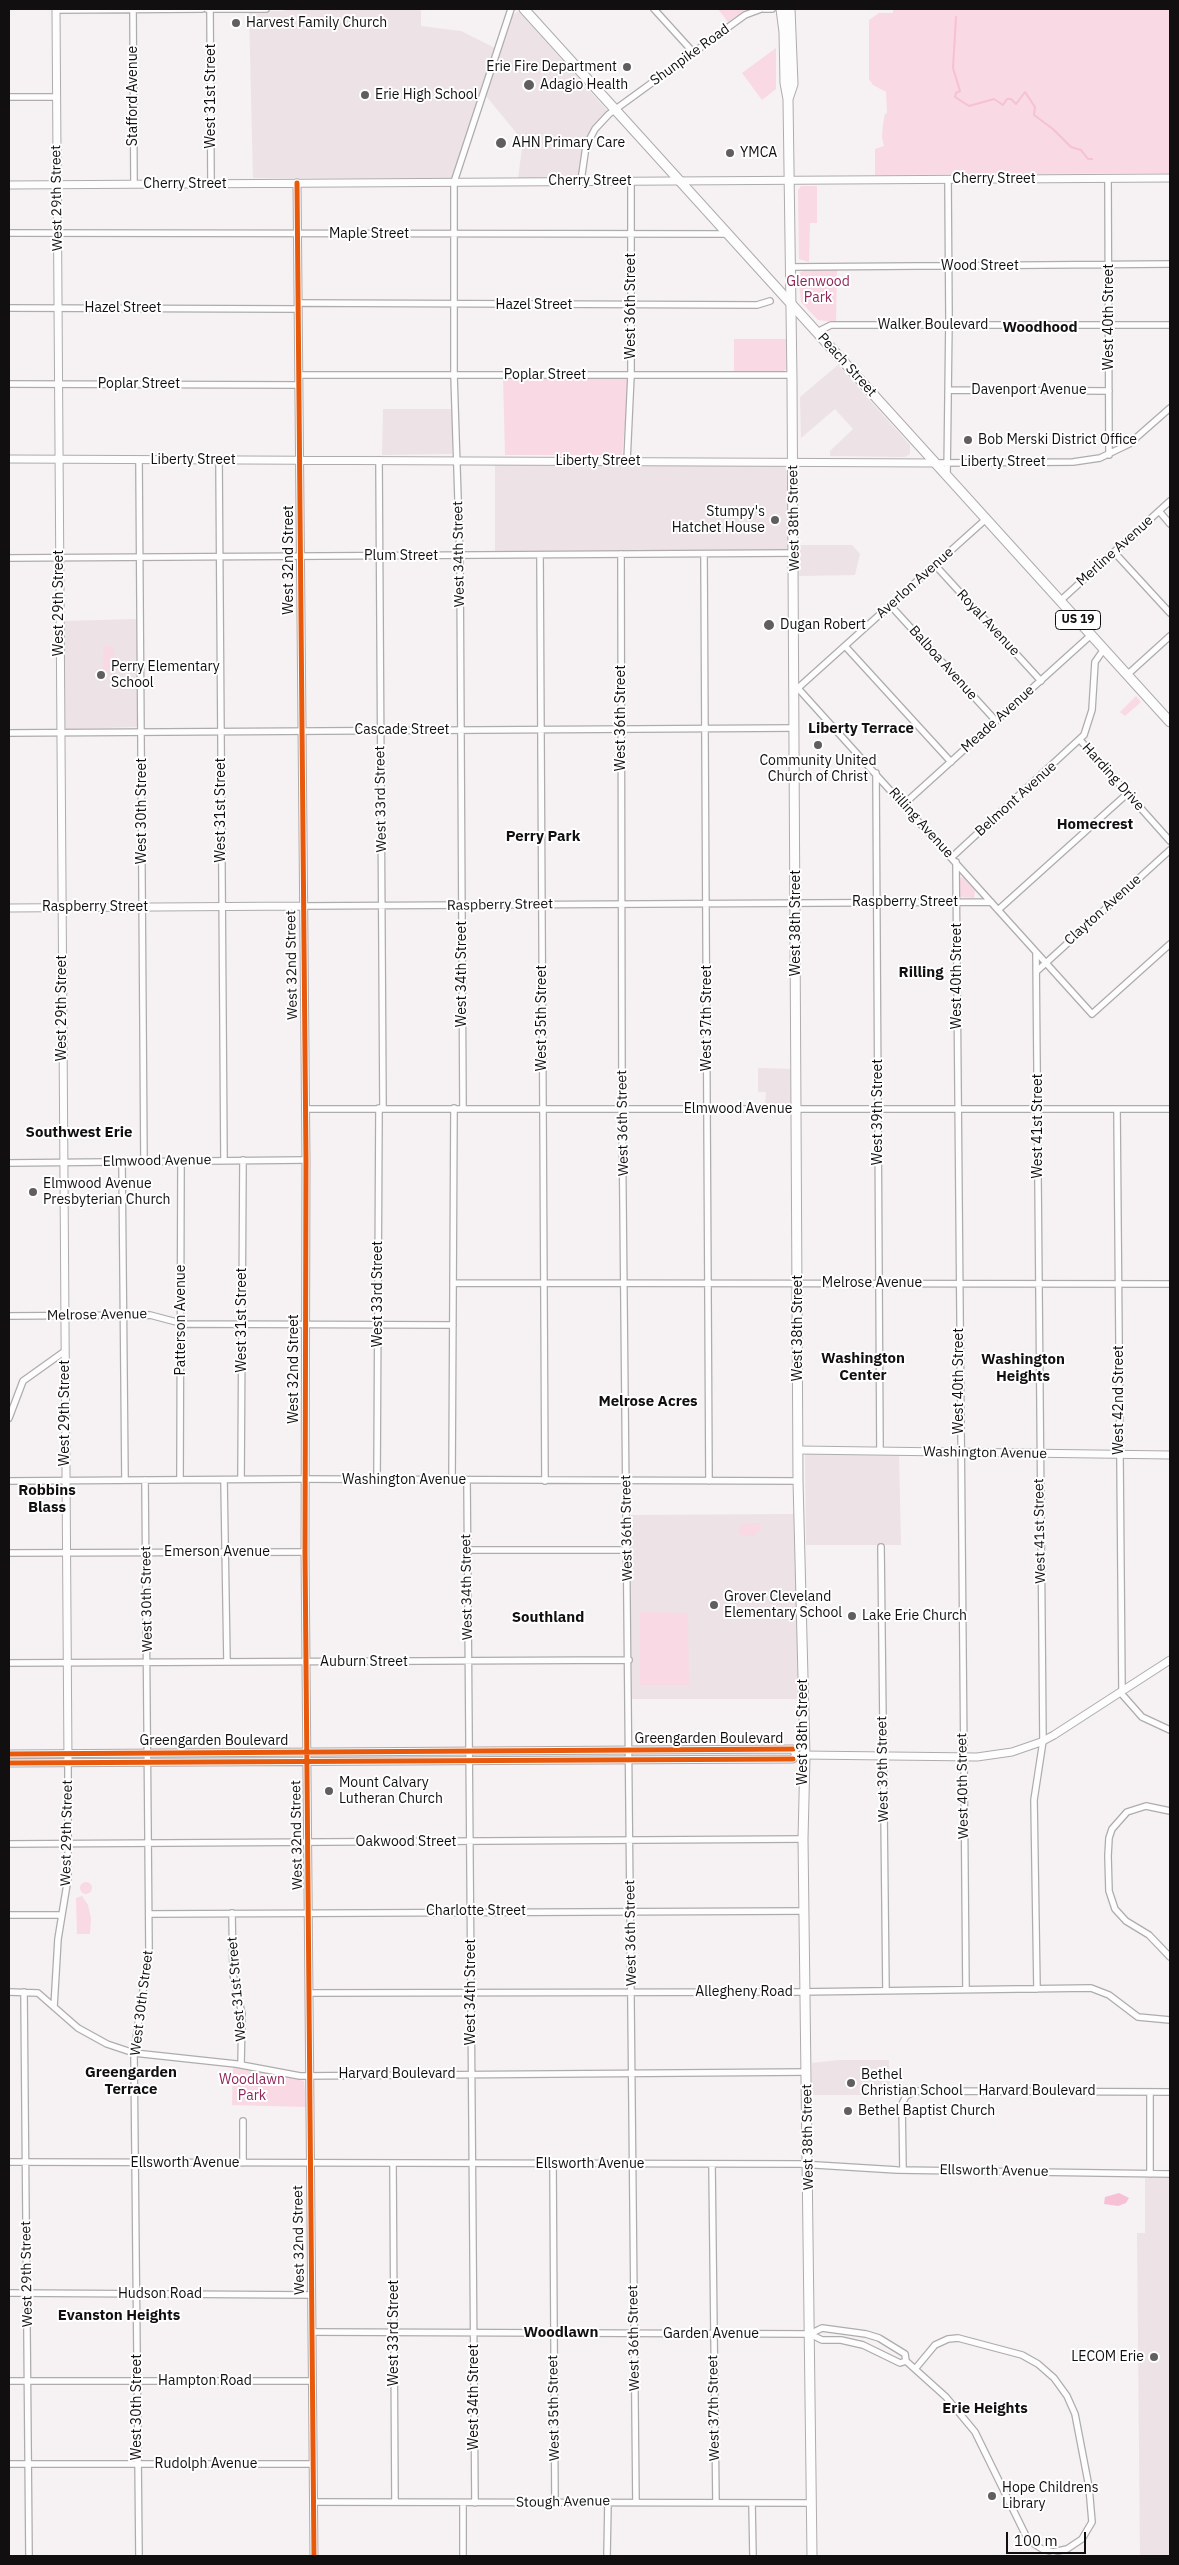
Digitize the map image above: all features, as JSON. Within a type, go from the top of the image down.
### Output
[{"type":"main road","name":"Peach Street","points":[[524,9],[1170,722]]},
{"type":"main road","name":"West 38th Street","points":[[781,9],[784,32],[785,83],[788,99],[797,687],[795,728],[796,1108],[800,1755],[806,1992],[812,2556]]},
{"type":"main road","name":"West 38th Street","points":[[788,99],[793,84],[793,44],[790,9]]},
{"type":"street","points":[[56,9],[202,9]]},
{"type":"street","name":"West 29th Street","points":[[54,2007],[56,1962],[68,1878],[56,9]]},
{"type":"street","name":"Stafford Avenue","points":[[133,9],[134,184]]},
{"type":"street","points":[[210,9],[266,9]]},
{"type":"street","name":"West 31st Street","points":[[210,9],[211,183]]},
{"type":"street","name":"West 34th Street","points":[[463,1109],[459,556],[454,375],[454,182],[511,9]]},
{"type":"street","points":[[654,9],[693,52]]},
{"type":"street","name":"Shunpike Road","points":[[581,181],[583,160],[589,140],[599,124],[615,109],[747,14],[762,9],[772,9]]},
{"type":"street","points":[[9,98],[56,97]]},
{"type":"street","name":"West 40th Street","points":[[1108,178],[1109,455]]},
{"type":"street","name":"Cherry Street","points":[[9,185],[1170,178]]},
{"type":"street","points":[[947,476],[949,390],[948,179]]},
{"type":"street","name":"West 36th Street","points":[[627,461],[631,375],[631,181]]},
{"type":"street","name":"West 32nd Street","points":[[297,183],[300,731],[306,1160],[305,1552],[314,2556]]},
{"type":"street","name":"Maple Street","points":[[9,233],[728,234]]},
{"type":"street","name":"Wood Street","points":[[790,266],[1170,264]]},
{"type":"street","name":"Hazel Street","points":[[9,308],[757,305],[770,301]]},
{"type":"street","name":"Walker Boulevard","points":[[817,332],[831,325],[1170,325]]},
{"type":"street","name":"Poplar Street","points":[[299,375],[792,375]]},
{"type":"street","name":"Poplar Street","points":[[9,384],[299,385]]},
{"type":"street","name":"Davenport Avenue","points":[[949,390],[1109,391]]},
{"type":"street","name":"Liberty Street","points":[[9,459],[1080,462],[1109,455],[1129,444],[1170,408]]},
{"type":"street","name":"West 30th Street","points":[[139,460],[144,1162]]},
{"type":"street","name":"West 31st Street","points":[[219,460],[224,1160]]},
{"type":"street","name":"West 33rd Street","points":[[377,1479],[382,906],[379,460]]},
{"type":"street","name":"Merline Avenue","points":[[1060,601],[1170,501]]},
{"type":"street","points":[[1159,511],[1170,524]]},
{"type":"street","name":"Averlon Avenue","points":[[797,687],[986,519]]},
{"type":"street","points":[[1114,552],[1170,613]]},
{"type":"street","name":"Plum Street","points":[[9,558],[794,553]]},
{"type":"street","name":"West 36th Street","points":[[621,554],[622,1108],[636,2502]]},
{"type":"street","name":"West 37th Street","points":[[704,554],[709,1481]]},
{"type":"street","name":"West 35th Street","points":[[540,555],[545,1481]]},
{"type":"street","name":"Royal Avenue","points":[[936,565],[1041,681]]},
{"type":"street","name":"Balboa Avenue","points":[[890,605],[996,721]]},
{"type":"street","name":"Meade Avenue","points":[[904,804],[1092,635]]},
{"type":"street","points":[[1128,675],[1170,636]]},
{"type":"street","points":[[845,646],[951,762]]},
{"type":"street","name":"Harding Drive","points":[[1104,649],[1095,662],[1092,710],[1080,740],[1170,841]]},
{"type":"street","name":"Rilling Avenue","points":[[797,687],[1092,1014],[1170,944]]},
{"type":"street","name":"Cascade Street","points":[[9,733],[795,728]]},
{"type":"street","name":"Belmont Avenue","points":[[954,860],[1080,740]]},
{"type":"street","name":"West 39th Street","points":[[876,773],[880,1451]]},
{"type":"street","points":[[998,910],[1128,794]]},
{"type":"street","name":"Clayton Avenue","points":[[1037,971],[1170,850]]},
{"type":"street","name":"West 40th Street","points":[[954,860],[956,902],[958,1283],[966,1989]]},
{"type":"street","name":"Raspberry Street","points":[[9,908],[991,902]]},
{"type":"street","name":"West 41st Street","points":[[1036,953],[1043,1741],[1034,1800],[1037,1989]]},
{"type":"street","points":[[452,1480],[454,1108]]},
{"type":"street","name":"Elmwood Avenue","points":[[305,1109],[1170,1109]]},
{"type":"street","name":"West 42nd Street","points":[[1117,1109],[1121,1691]]},
{"type":"street","name":"West 31st Street","points":[[241,1479],[243,1160]]},
{"type":"street","name":"Elmwood Avenue","points":[[9,1163],[306,1160]]},
{"type":"street","name":"Patterson Avenue","points":[[180,1480],[181,1161]]},
{"type":"street","points":[[122,1162],[125,1480]]},
{"type":"street","name":"Melrose Avenue","points":[[453,1283],[1170,1284]]},
{"type":"street","name":"Melrose Avenue","points":[[9,1316],[154,1315],[181,1324],[453,1325]]},
{"type":"street","points":[[10,1415],[23,1380],[65,1351]]},
{"type":"street","name":"Washington Avenue","points":[[799,1450],[1170,1455]]},
{"type":"street","name":"Washington Avenue","points":[[9,1481],[377,1479],[798,1482]]},
{"type":"street","name":"West 30th Street","points":[[139,2556],[134,2053],[148,1961],[149,1914],[145,1480]]},
{"type":"street","points":[[224,1480],[227,1662]]},
{"type":"street","name":"West 34th Street","points":[[467,1480],[475,2503]]},
{"type":"street","name":"West 39th Street","points":[[881,1547],[886,1991]]},
{"type":"street","points":[[467,1550],[627,1550]]},
{"type":"street","name":"Emerson Avenue","points":[[9,1553],[305,1552]]},
{"type":"street","name":"Auburn Street","points":[[9,1663],[628,1660]]},
{"type":"street","name":"Greengarden Boulevard","points":[[9,1763],[793,1759],[800,1755],[963,1757],[1005,1754],[1043,1741],[1170,1660]]},
{"type":"street","points":[[1121,1691],[1142,1718],[1170,1730]]},
{"type":"street","name":"Greengarden Boulevard","points":[[9,1754],[793,1749],[800,1755]]},
{"type":"street","points":[[1170,1811],[1146,1806],[1127,1812],[1112,1829],[1109,1838],[1108,1856],[1110,1897],[1117,1912],[1149,1936],[1170,1957]]},
{"type":"street","name":"Oakwood Street","points":[[9,1844],[803,1839]]},
{"type":"street","name":"Charlotte Street","points":[[149,1914],[470,1911],[804,1911]]},
{"type":"street","name":"West 31st Street","points":[[232,1913],[233,1974],[242,2014],[241,2065]]},
{"type":"street","points":[[9,1915],[62,1915]]},
{"type":"street","name":"Allegheny Road","points":[[309,1993],[806,1992],[1091,1988],[1109,1996],[1138,2017],[1170,2020]]},
{"type":"street","name":"Harvard Boulevard","points":[[9,1992],[38,1993],[88,2035],[134,2053],[241,2065],[300,2076],[807,2072]]},
{"type":"street","name":"West 29th Street","points":[[24,1992],[29,2556]]},
{"type":"street","name":"Harvard Boulevard","points":[[903,2170],[902,2104],[906,2096],[916,2091],[1170,2092]]},
{"type":"street","points":[[1150,2092],[1150,2174]]},
{"type":"street","points":[[242,2121],[243,2163]]},
{"type":"street","name":"Ellsworth Avenue","points":[[9,2162],[808,2164],[903,2170],[1170,2174]]},
{"type":"street","name":"West 33rd Street","points":[[392,2163],[395,2502]]},
{"type":"street","name":"West 35th Street","points":[[553,2163],[556,2503]]},
{"type":"street","name":"West 37th Street","points":[[712,2164],[716,2503]]},
{"type":"street","name":"Hudson Road","points":[[9,2293],[311,2294]]},
{"type":"street","name":"Garden Avenue","points":[[810,2334],[822,2328],[866,2334],[900,2350],[905,2354],[906,2361],[946,2397],[975,2432],[1028,2540],[1048,2551],[1062,2551],[1078,2543],[1089,2530],[1093,2512],[1075,2414],[1061,2386],[1049,2373],[1033,2361],[1015,2352],[958,2338],[948,2339],[935,2345],[915,2369]]},
{"type":"street","name":"Garden Avenue","points":[[312,2332],[810,2334],[822,2340],[841,2340],[863,2345],[900,2363],[906,2361]]},
{"type":"street","name":"Hampton Road","points":[[9,2381],[311,2381]]},
{"type":"street","name":"Rudolph Avenue","points":[[9,2464],[313,2464]]},
{"type":"street","name":"Stough Avenue","points":[[313,2502],[812,2503]]},
{"type":"street","points":[[607,2556],[608,2502]]},
{"type":"street","points":[[463,2503],[463,2556]]},
{"type":"street","points":[[752,2503],[753,2556]]},
{"type":"shaded area","name":"Erie High School","points":[[287,9],[421,9],[421,26],[461,31],[495,48],[452,178],[253,178],[249,11],[283,11]]},
{"type":"shaded area","points":[[518,11],[606,109],[607,112],[589,135],[581,157],[578,178],[518,178],[523,141],[486,96],[513,15]]},
{"type":"shaded area","points":[[838,365],[910,445],[910,454],[905,457],[830,456],[830,451],[853,429],[835,409],[801,438],[800,397]]},
{"type":"shaded area","points":[[383,409],[452,409],[452,454],[382,455]]},
{"type":"shaded area","points":[[495,465],[784,466],[788,471],[789,547],[784,550],[495,551]]},
{"type":"shaded area","points":[[800,545],[852,545],[860,554],[855,575],[799,576]]},
{"type":"shaded area","name":"Perry Elementary School","points":[[137,619],[137,727],[66,729],[64,726],[64,621]]},
{"type":"shaded area","points":[[758,1068],[793,1069],[791,1105],[765,1105],[766,1092],[758,1092]]},
{"type":"shaded area","points":[[808,1453],[899,1455],[901,1545],[806,1545],[805,1455]]},
{"type":"shaded area","name":"Grover Cleveland Elementary School","points":[[796,1514],[798,1699],[632,1699],[630,1515]]},
{"type":"shaded area","name":"Bethel Christian School","points":[[839,2060],[889,2060],[890,2095],[812,2095],[812,2063]]},
{"type":"shaded area","name":"LECOM Erie","points":[[1145,2178],[1170,2178],[1170,2556],[1140,2556],[1137,2233],[1145,2233]]},
{"type":"shaded area","points":[[1119,2193],[1129,2198],[1126,2203],[1118,2206],[1104,2204],[1105,2197]]},
{"type":"green space","points":[[718,9],[747,9],[728,22]]},
{"type":"green space","points":[[1170,9],[1170,173],[875,175],[875,149],[884,146],[882,137],[883,124],[885,114],[887,113],[886,92],[873,85],[869,79],[869,20],[879,13],[893,13],[893,10]]},
{"type":"green space","points":[[776,48],[776,89],[762,100],[742,73]]},
{"type":"green space","points":[[801,186],[817,186],[817,223],[810,223],[809,262],[799,259],[798,190]]},
{"type":"green space","name":"Glenwood Park","points":[[804,270],[837,270],[836,322],[818,320],[801,302],[798,274]]},
{"type":"green space","points":[[734,339],[786,339],[787,369],[783,371],[734,371]]},
{"type":"green space","points":[[503,377],[626,378],[629,384],[622,455],[505,455]]},
{"type":"green space","points":[[103,647],[114,647],[113,671],[101,670],[104,666]]},
{"type":"green space","points":[[1136,696],[1141,702],[1125,716],[1120,712]]},
{"type":"green space","points":[[959,877],[964,878],[975,891],[974,898],[960,897]]},
{"type":"green space","points":[[760,1523],[760,1531],[756,1531],[755,1536],[741,1535],[738,1532],[741,1525]]},
{"type":"green space","points":[[640,1612],[688,1613],[689,1685],[640,1685]]},
{"type":"green space","points":[[84,1882],[88,1882],[92,1888],[88,1894],[84,1894],[80,1890],[80,1886]]},
{"type":"green space","points":[[82,1896],[88,1905],[91,1918],[90,1934],[77,1934],[76,1898]]},
{"type":"green space","name":"Woodlawn Park","points":[[233,2067],[288,2076],[304,2081],[306,2107],[232,2105]]},
{"type":"waterway","points":[[956,17],[953,68],[960,91],[956,93],[955,97],[969,106],[994,99],[1003,105],[1007,99],[1011,99],[1016,104],[1025,92],[1035,107],[1034,115],[1053,129],[1071,147],[1081,150],[1088,159],[1092,159]]},
{"type":"cycle path","points":[[297,183],[306,1160],[305,1552],[314,2556]]},
{"type":"cycle path","points":[[9,1754],[793,1749]]},
{"type":"cycle path","points":[[9,1763],[793,1759]]},
{"type":"place","name":"Harvest Family Church","points":[[236,23]]},
{"type":"place","name":"Erie Fire Department","points":[[627,67]]},
{"type":"place","name":"Adagio Health","points":[[529,85]]},
{"type":"place","name":"Erie High School","points":[[365,95]]},
{"type":"place","name":"AHN Primary Care","points":[[501,143]]},
{"type":"place","name":"YMCA","points":[[730,153]]},
{"type":"place","name":"Bob Merski District Office","points":[[968,440]]},
{"type":"place","name":"Stumpy's Hatchet House","points":[[775,520]]},
{"type":"place","name":"Dugan Robert","points":[[769,625]]},
{"type":"place","name":"Perry Elementary School","points":[[101,675]]},
{"type":"place","name":"Community United Church of Christ","points":[[818,745]]},
{"type":"place","name":"Elmwood Avenue Presbyterian Church","points":[[33,1192]]},
{"type":"place","name":"Grover Cleveland Elementary School","points":[[714,1605]]},
{"type":"place","name":"Lake Erie Church","points":[[852,1616]]},
{"type":"place","name":"Mount Calvary Lutheran Church","points":[[329,1791]]},
{"type":"place","name":"Bethel Christian School","points":[[851,2083]]},
{"type":"place","name":"Bethel Baptist Church","points":[[848,2111]]},
{"type":"place","name":"LECOM Erie","points":[[1154,2357]]},
{"type":"place","name":"Hope Childrens Library","points":[[992,2496]]},
{"type":"district","name":"Woodhood","points":[[1040,328]]},
{"type":"district","name":"Liberty Terrace","points":[[861,729]]},
{"type":"district","name":"Homecrest","points":[[1095,825]]},
{"type":"district","name":"Perry Park","points":[[543,837]]},
{"type":"district","name":"Rilling","points":[[921,973]]},
{"type":"district","name":"Southwest Erie","points":[[79,1133]]},
{"type":"district","name":"Washington Center","points":[[863,1368]]},
{"type":"district","name":"Washington Heights","points":[[1023,1368]]},
{"type":"district","name":"Melrose Acres","points":[[648,1402]]},
{"type":"district","name":"Robbins Blass","points":[[47,1500]]},
{"type":"district","name":"Southland","points":[[548,1618]]},
{"type":"district","name":"Greengarden Terrace","points":[[131,2082]]},
{"type":"district","name":"Evanston Heights","points":[[119,2316]]},
{"type":"district","name":"Woodlawn","points":[[561,2333]]},
{"type":"district","name":"Erie Heights","points":[[985,2409]]}]
